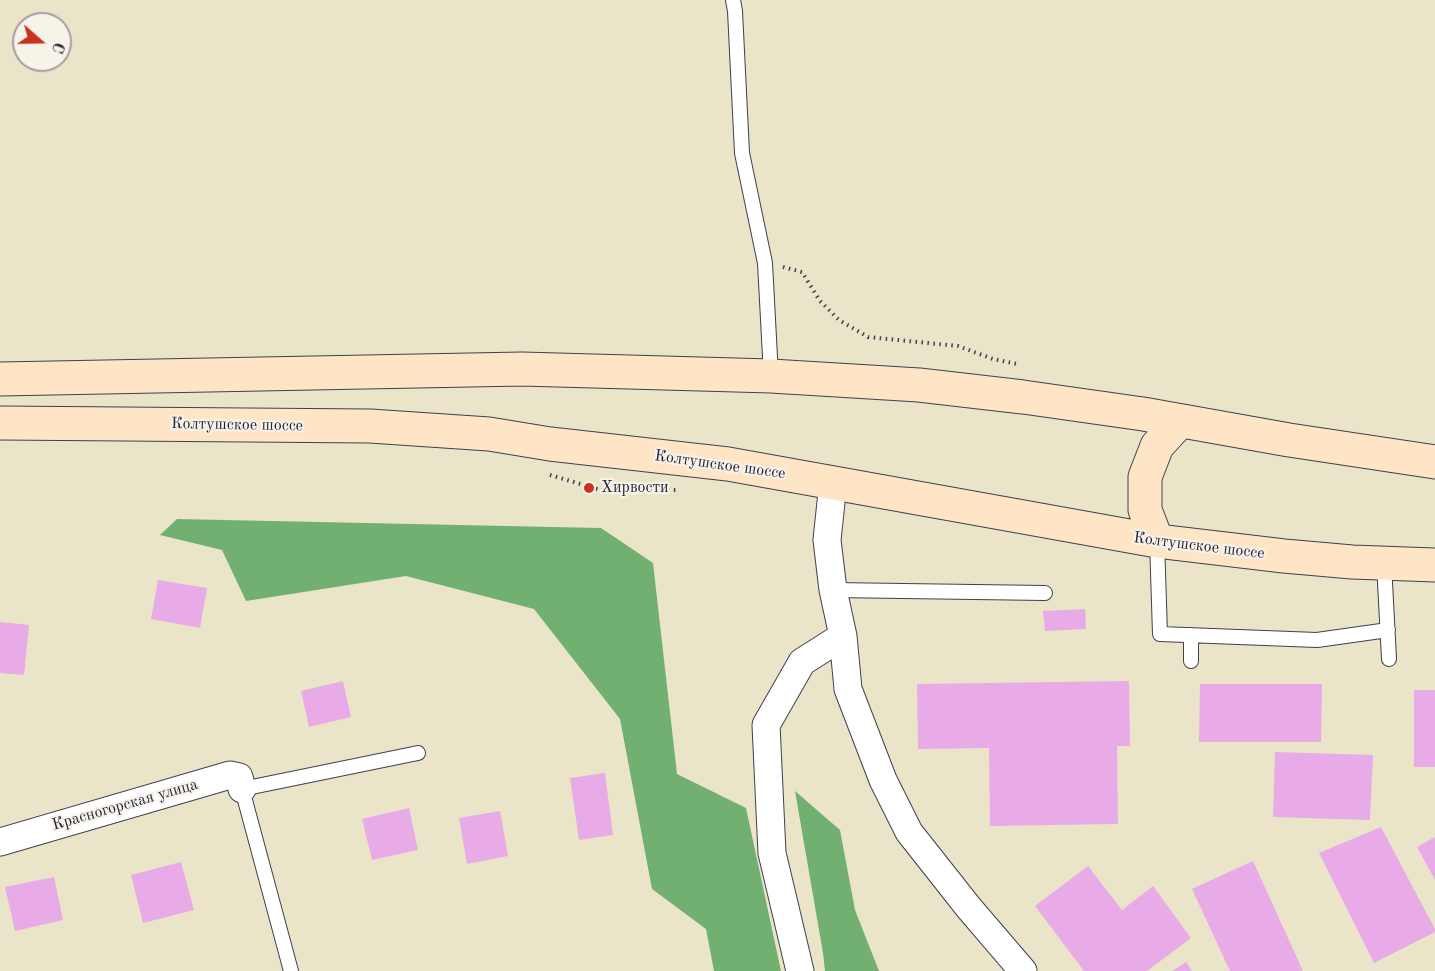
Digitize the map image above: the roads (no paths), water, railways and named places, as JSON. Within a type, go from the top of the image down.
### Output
[{"type":"main road","points":[[0,380],[522,369],[771,376],[919,385],[1023,397],[1435,462]]},
{"type":"main road","points":[[1157,541],[1145,510],[1145,477],[1158,446],[1180,421]]},
{"type":"main road","name":"Колтушское шоссе","points":[[0,423],[370,426],[479,433],[550,444],[728,464],[1157,541],[1352,562],[1435,565]]},
{"type":"street","points":[[832,483],[827,540],[833,590],[843,636],[849,689],[883,780],[909,832],[969,908],[1023,971]]},
{"type":"street","points":[[800,971],[772,853],[766,725],[802,662],[843,636]]},
{"type":"street","name":"Красногорская улица","points":[[0,842],[230,775],[239,777],[242,789]]},
{"type":"lane","points":[[733,0],[742,153],[765,263],[771,376]]},
{"type":"lane","points":[[1157,541],[1160,634],[1317,639],[1388,630]]},
{"type":"lane","points":[[1384,563],[1389,659]]},
{"type":"lane","points":[[833,590],[1045,593]]},
{"type":"lane","points":[[1191,635],[1191,661]]},
{"type":"lane","points":[[291,971],[242,789],[418,753]]},
{"type":"place","name":"Хирвости","points":[[589,488]]}]
